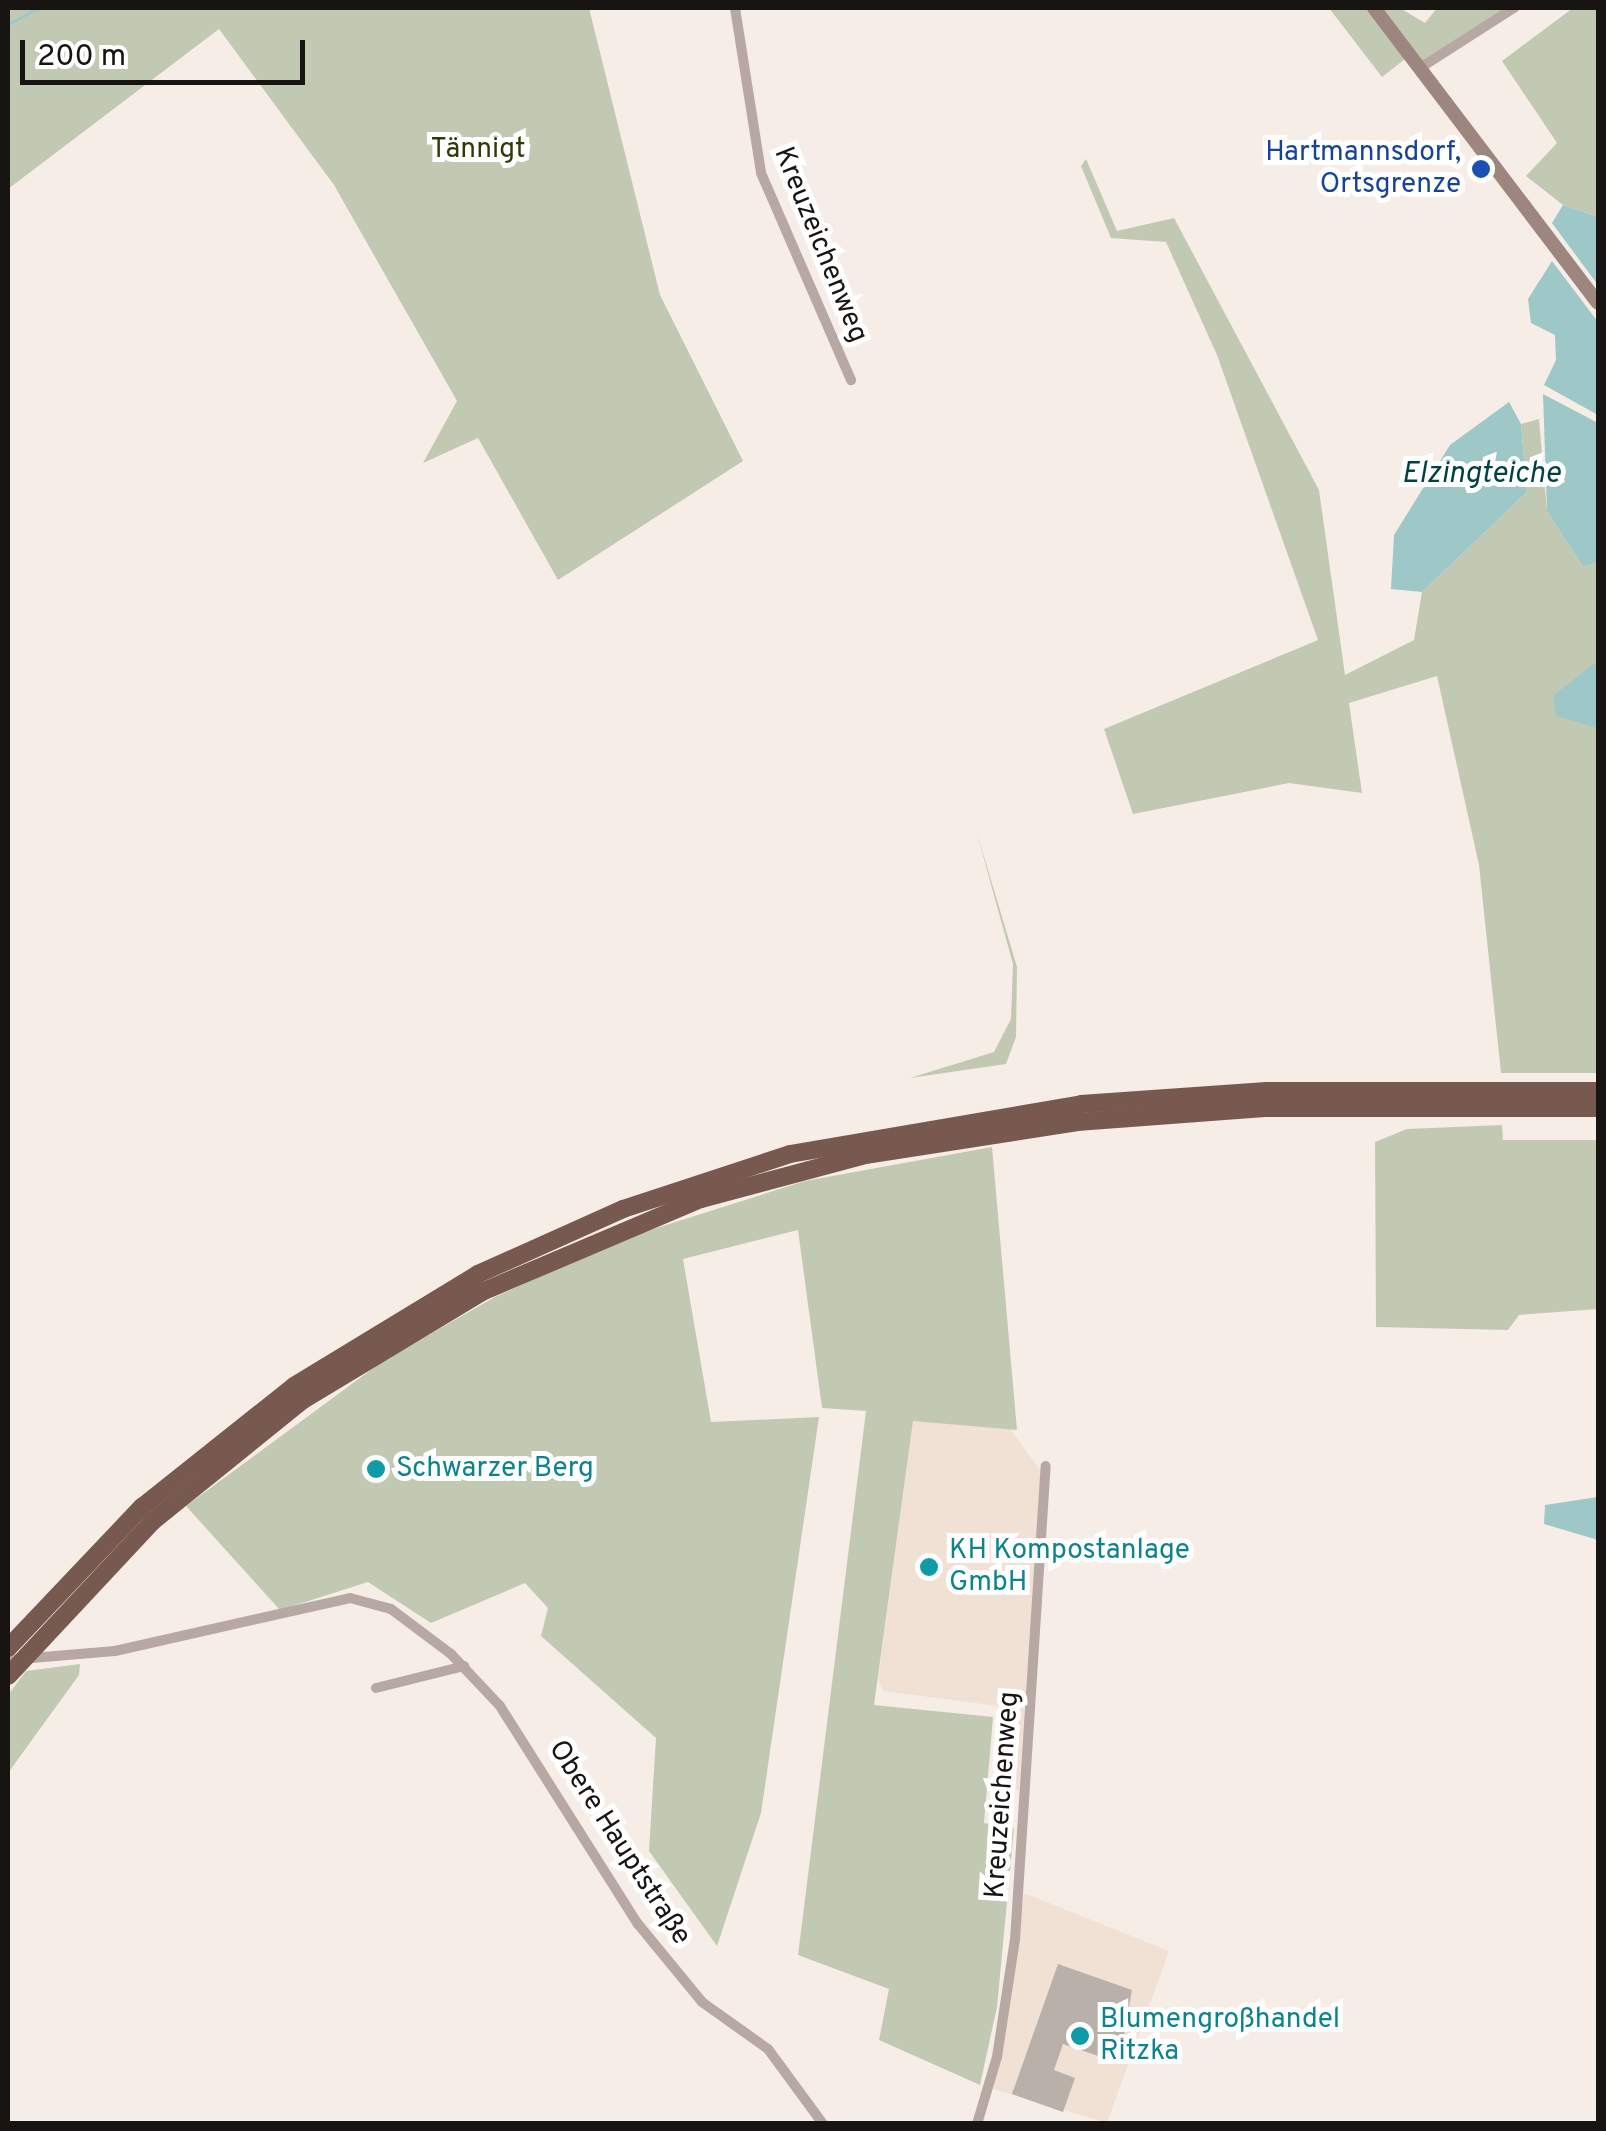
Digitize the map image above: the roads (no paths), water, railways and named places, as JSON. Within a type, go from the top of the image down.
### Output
[{"type":"highway","points":[[8,1648],[142,1508],[294,1386],[478,1274],[655,1197],[845,1141],[1081,1104],[1267,1091],[1598,1090]]},
{"type":"highway","points":[[8,1676],[153,1521],[303,1400],[484,1291],[702,1199],[865,1155],[1078,1122],[1264,1108],[1598,1108]]},
{"type":"main road","points":[[1374,8],[1598,303]]},
{"type":"street","name":"Kreuzeichenweg","points":[[735,8],[761,173],[851,380]]},
{"type":"street","points":[[1420,68],[1514,8]]},
{"type":"street","name":"Kreuzeichenweg","points":[[976,2124],[997,2057],[1016,1922],[1046,1466]]},
{"type":"street","name":"Obere Hauptstraße","points":[[8,1660],[52,1660],[359,1598],[390,1609],[464,1666],[532,1747],[660,1952],[702,2002],[768,2050],[823,2124]]},
{"type":"street","points":[[376,1688],[464,1666]]},
{"type":"water","points":[[1563,205],[1598,217],[1598,285],[1552,223]]},
{"type":"water","name":"Elzingteiche","points":[[1552,261],[1598,322],[1598,415],[1544,385],[1556,360],[1555,335],[1531,323],[1528,299]]},
{"type":"water","name":"Elzingteiche","points":[[1543,394],[1598,423],[1598,562],[1583,567],[1547,511]]},
{"type":"water","name":"Elzingteiche","points":[[1509,402],[1521,424],[1527,492],[1422,592],[1391,589],[1394,535],[1450,445]]},
{"type":"water","points":[[1593,664],[1598,665],[1598,729],[1556,716],[1553,696]]},
{"type":"water","points":[[1598,1497],[1598,1540],[1544,1524],[1545,1505]]},
{"type":"waterway","points":[[8,24],[38,8]]},
{"type":"place","name":"Hartmannsdorf, Ortsgrenze","points":[[1481,169]]},
{"type":"place","name":"Schwarzer Berg","points":[[376,1469]]},
{"type":"place","name":"KH Kompostanlage GmbH","points":[[929,1567]]},
{"type":"place","name":"Blumengroßhandel Ritzka","points":[[1080,2036]]},
{"type":"park label","name":"Tännigt","points":[[478,150]]}]
